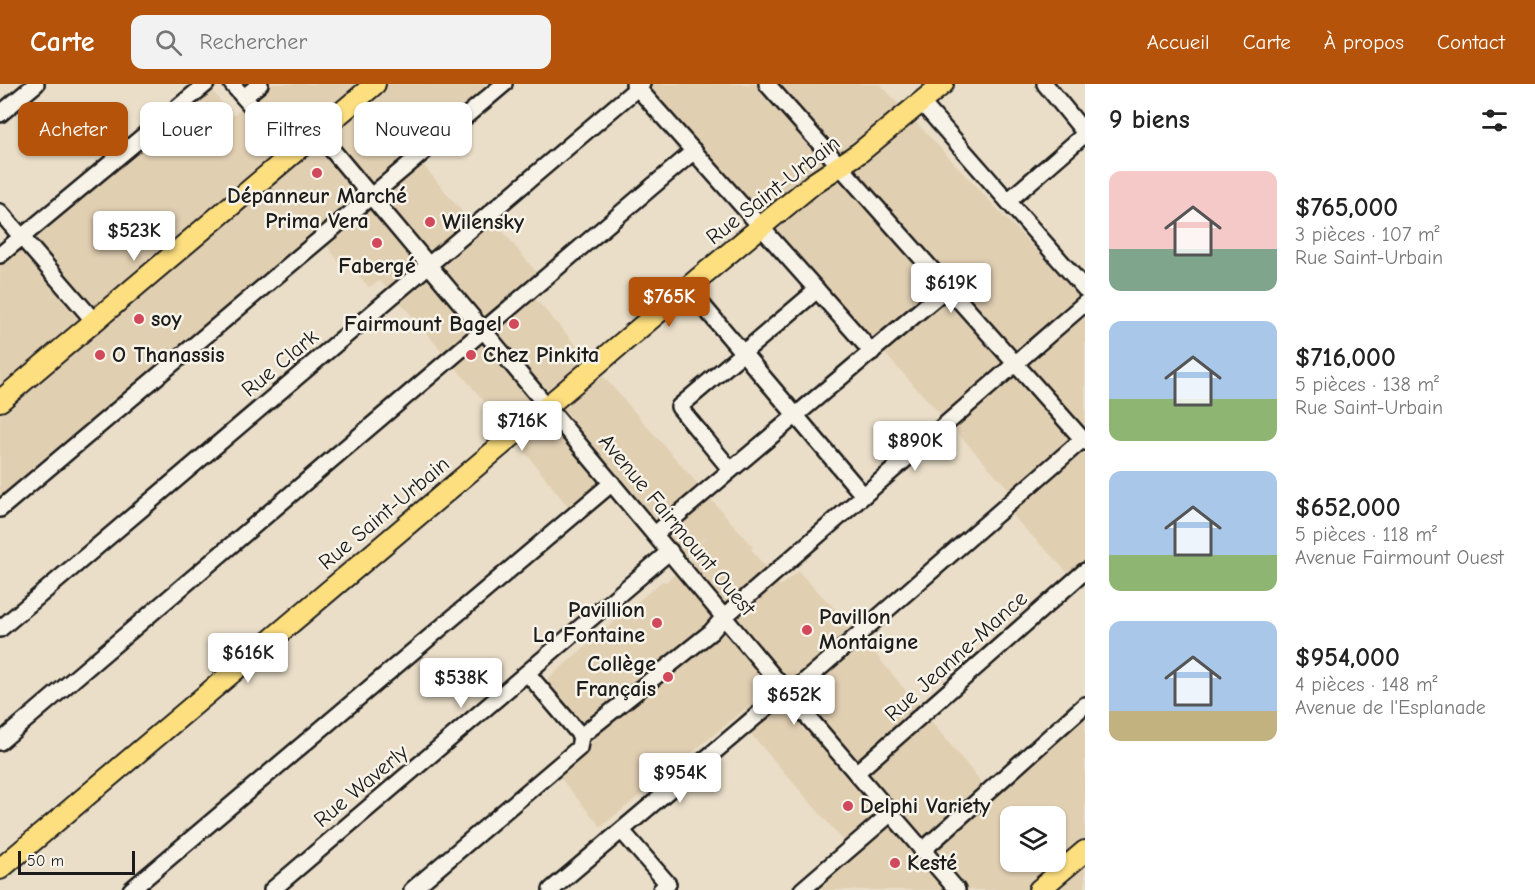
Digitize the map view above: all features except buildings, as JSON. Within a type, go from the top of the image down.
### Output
[{"type":"main road","points":[[342,112],[375,84]]},
{"type":"main road","name":"Rue Saint-Urbain","points":[[0,869],[688,288],[814,183],[841,165],[930,91]]},
{"type":"main road","points":[[0,401],[289,156]]},
{"type":"main road","points":[[1039,890],[1085,851]]},
{"type":"street","points":[[0,114],[36,84]]},
{"type":"street","points":[[0,255],[206,84]]},
{"type":"street","points":[[232,84],[248,102]]},
{"type":"street","points":[[244,98],[260,84]]},
{"type":"street","points":[[0,509],[370,194],[504,84]]},
{"type":"street","points":[[551,890],[1084,440],[767,84]]},
{"type":"street","points":[[1008,201],[1085,133],[1045,84]]},
{"type":"street","points":[[638,85],[694,152],[872,352]]},
{"type":"street","name":"Rue Clark","points":[[0,629],[430,265],[638,85]]},
{"type":"street","points":[[930,91],[1008,201],[1085,289]]},
{"type":"street","points":[[0,742],[694,152]]},
{"type":"street","name":"Avenue Fairmount Ouest","points":[[338,156],[787,693],[957,890]]},
{"type":"street","points":[[0,212],[94,321]]},
{"type":"street","points":[[655,534],[948,287]]},
{"type":"street","points":[[688,288],[863,495]]},
{"type":"street","points":[[730,469],[679,407],[818,290]]},
{"type":"street","points":[[412,890],[579,748],[581,736],[711,632],[724,617],[1085,303]]},
{"type":"street","points":[[131,890],[612,483]]},
{"type":"street","name":"Rue Waverly","points":[[272,890],[670,551]]},
{"type":"street","name":"Rue Jeanne-Mance","points":[[856,773],[1085,571]]},
{"type":"street","points":[[528,674],[581,736]]},
{"type":"street","points":[[922,851],[1085,705]]},
{"type":"street","points":[[802,890],[890,814]]},
{"type":"street","points":[[622,831],[668,884],[661,890]]},
{"type":"shaded area","points":[[268,84],[510,84],[472,116],[472,102],[354,102],[354,156],[424,156],[419,160],[469,220],[484,208],[541,278],[533,296],[753,547],[751,549],[780,586],[798,571],[859,634],[987,789],[1085,700],[1085,890],[822,890],[813,879],[849,847],[737,718],[755,701],[601,827],[556,773],[594,740],[544,682],[662,581],[666,582],[700,552],[696,547],[708,536],[676,561],[608,483],[573,513],[494,413],[406,309],[380,281],[369,287],[346,261],[340,264],[324,241],[0,511],[0,257],[23,238],[43,230],[140,149],[140,156],[233,156],[233,116],[245,105],[245,156],[342,156],[342,102],[248,102]]},
{"type":"shaded area","points":[[638,84],[880,84],[1085,302],[1085,580],[1079,584],[1004,507],[1016,497]]},
{"type":"shaded area","points":[[211,89],[222,102],[196,102]]},
{"type":"place","name":"Dépanneur Marché Prima Vera","points":[[317,173]]},
{"type":"place","name":"Wilensky","points":[[430,222]]},
{"type":"place","name":"Fabergé","points":[[377,243]]},
{"type":"place","name":"soy","points":[[139,319]]},
{"type":"place","name":"Fairmount Bagel","points":[[514,324]]},
{"type":"place","name":"O Thanassis","points":[[100,355]]},
{"type":"place","name":"Chez Pinkita","points":[[471,355]]},
{"type":"place","name":"Pavillion La Fontaine","points":[[657,623]]},
{"type":"place","name":"Pavillon Montaigne","points":[[807,630]]},
{"type":"place","name":"Collège Français","points":[[668,677]]},
{"type":"place","name":"Delphi Variety","points":[[848,806]]},
{"type":"place","name":"Kesté","points":[[895,863]]}]
